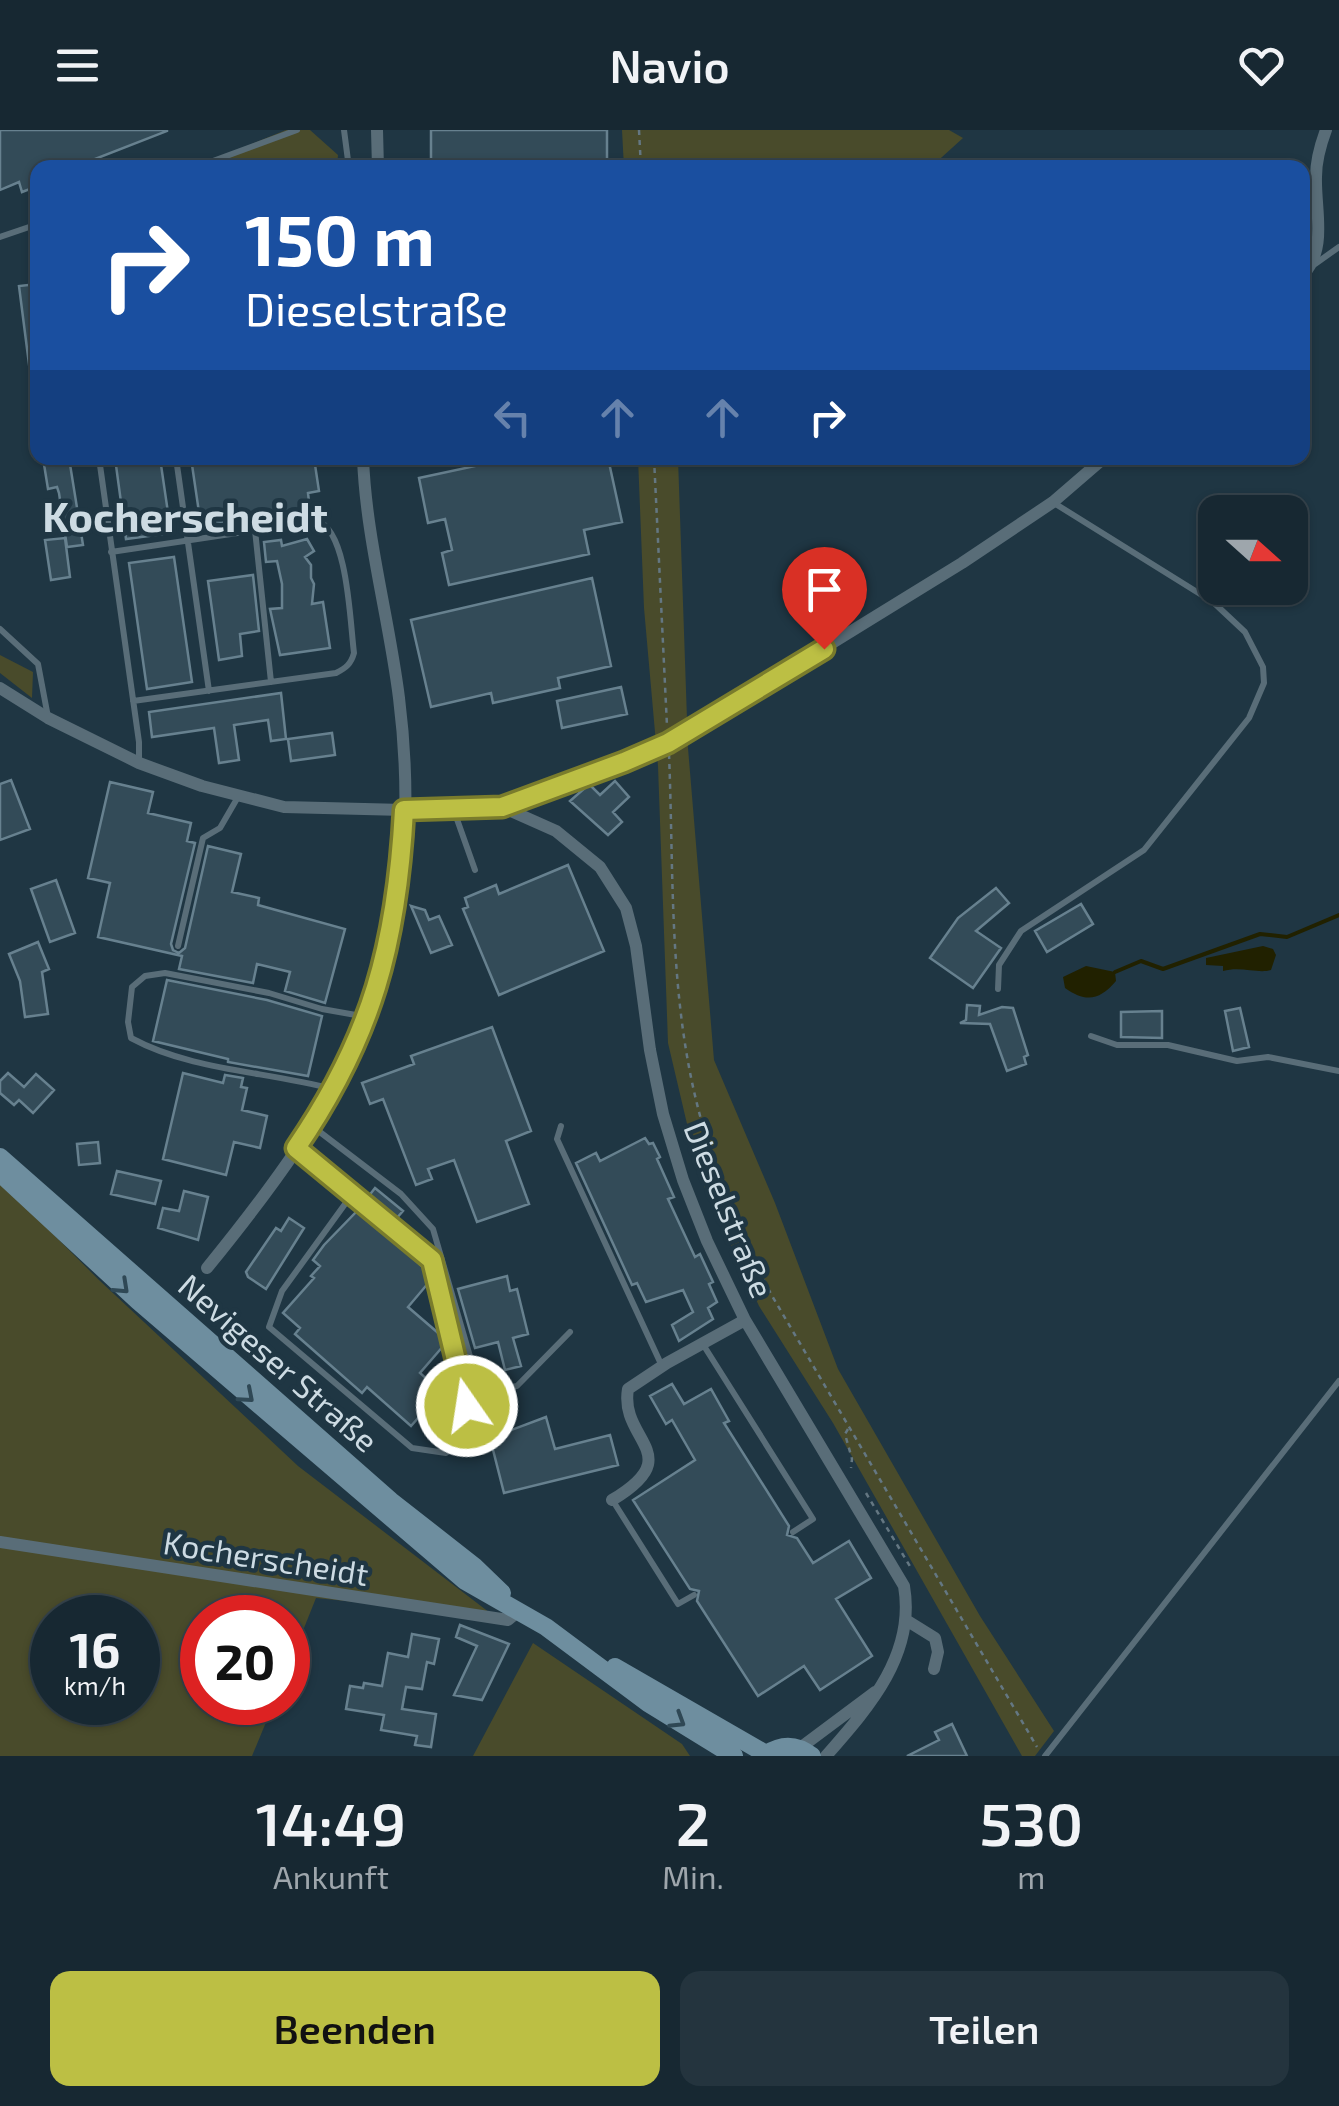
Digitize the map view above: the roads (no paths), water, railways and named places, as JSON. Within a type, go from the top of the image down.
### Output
[{"type":"main road","name":"Nevigeser Straße","points":[[0,1157],[520,1610]]},
{"type":"main road","name":"Nevigeser Straße","points":[[0,1173],[138,1302],[465,1581],[520,1610],[648,1703],[734,1756]]},
{"type":"main road","name":"Nevigeser Straße","points":[[570,1643],[655,1688],[765,1755]]},
{"type":"main road","points":[[765,1755],[782,1747],[806,1752]]},
{"type":"street","points":[[377,130],[378,160]]},
{"type":"street","points":[[1310,268],[1314,264],[1319,228],[1318,152],[1326,130]]},
{"type":"street","points":[[208,1268],[296,1148],[332,1089],[368,1017],[395,918],[404,810],[400,701],[367,508],[364,465]]},
{"type":"street","points":[[502,807],[668,743],[901,601],[1053,502],[1096,465]]},
{"type":"street","name":"Dieselstraße","points":[[0,688],[48,718],[139,763],[238,796],[284,807],[502,807],[530,817],[578,846],[600,867],[626,908],[636,946],[663,1114],[706,1242],[745,1320],[898,1571],[906,1595],[906,1620],[899,1649],[881,1688],[826,1756]]},
{"type":"street","points":[[612,1500],[645,1475],[649,1461],[646,1444],[629,1409],[628,1390],[662,1366],[745,1320]]},
{"type":"street","name":"Kocherscheidt","points":[[0,1542],[508,1620],[520,1610]]},
{"type":"street","points":[[906,1620],[935,1638],[938,1652],[934,1668]]},
{"type":"street","points":[[806,1752],[881,1688]]},
{"type":"lane","points":[[216,160],[297,130]]},
{"type":"lane","points":[[344,130],[348,160]]},
{"type":"lane","points":[[0,237],[30,227]]},
{"type":"lane","points":[[1314,264],[1339,246]]},
{"type":"lane","points":[[100,465],[139,763]]},
{"type":"lane","points":[[177,465],[209,690]]},
{"type":"lane","points":[[998,989],[999,965],[1021,931],[1144,850],[1249,718],[1264,683],[1263,667],[1246,632],[1213,602],[1053,502]]},
{"type":"lane","points":[[111,552],[317,521],[334,532],[340,551],[354,653],[351,663],[336,672],[133,701]]},
{"type":"lane","points":[[255,530],[272,682]]},
{"type":"lane","points":[[0,629],[38,664],[48,718]]},
{"type":"lane","points":[[178,946],[204,838],[220,828],[238,796]]},
{"type":"lane","points":[[453,807],[476,870]]},
{"type":"lane","points":[[332,1089],[232,1070],[150,1048],[131,1038],[128,1022],[132,987],[145,976],[165,973],[270,992],[322,1009],[368,1017]]},
{"type":"lane","points":[[1091,1036],[1116,1044],[1168,1045],[1237,1061],[1268,1057],[1339,1071]]},
{"type":"lane","points":[[311,1125],[401,1194],[433,1229],[476,1378],[486,1391],[517,1386],[570,1332]]},
{"type":"lane","points":[[561,1126],[557,1139],[662,1366]]},
{"type":"lane","points":[[296,1148],[353,1193],[432,1260],[467,1406],[464,1434],[446,1453],[412,1448],[269,1327],[282,1291],[353,1193]]},
{"type":"lane","points":[[702,1343],[813,1519],[793,1532]]},
{"type":"lane","points":[[1044,1756],[1339,1380]]},
{"type":"lane","points":[[612,1500],[678,1604],[694,1595]]},
{"type":"waterway","points":[[1115,972],[1141,961],[1163,969],[1260,934],[1287,937],[1339,915]]},
{"type":"district","name":"Kocherscheidt","points":[[185,515]]}]
